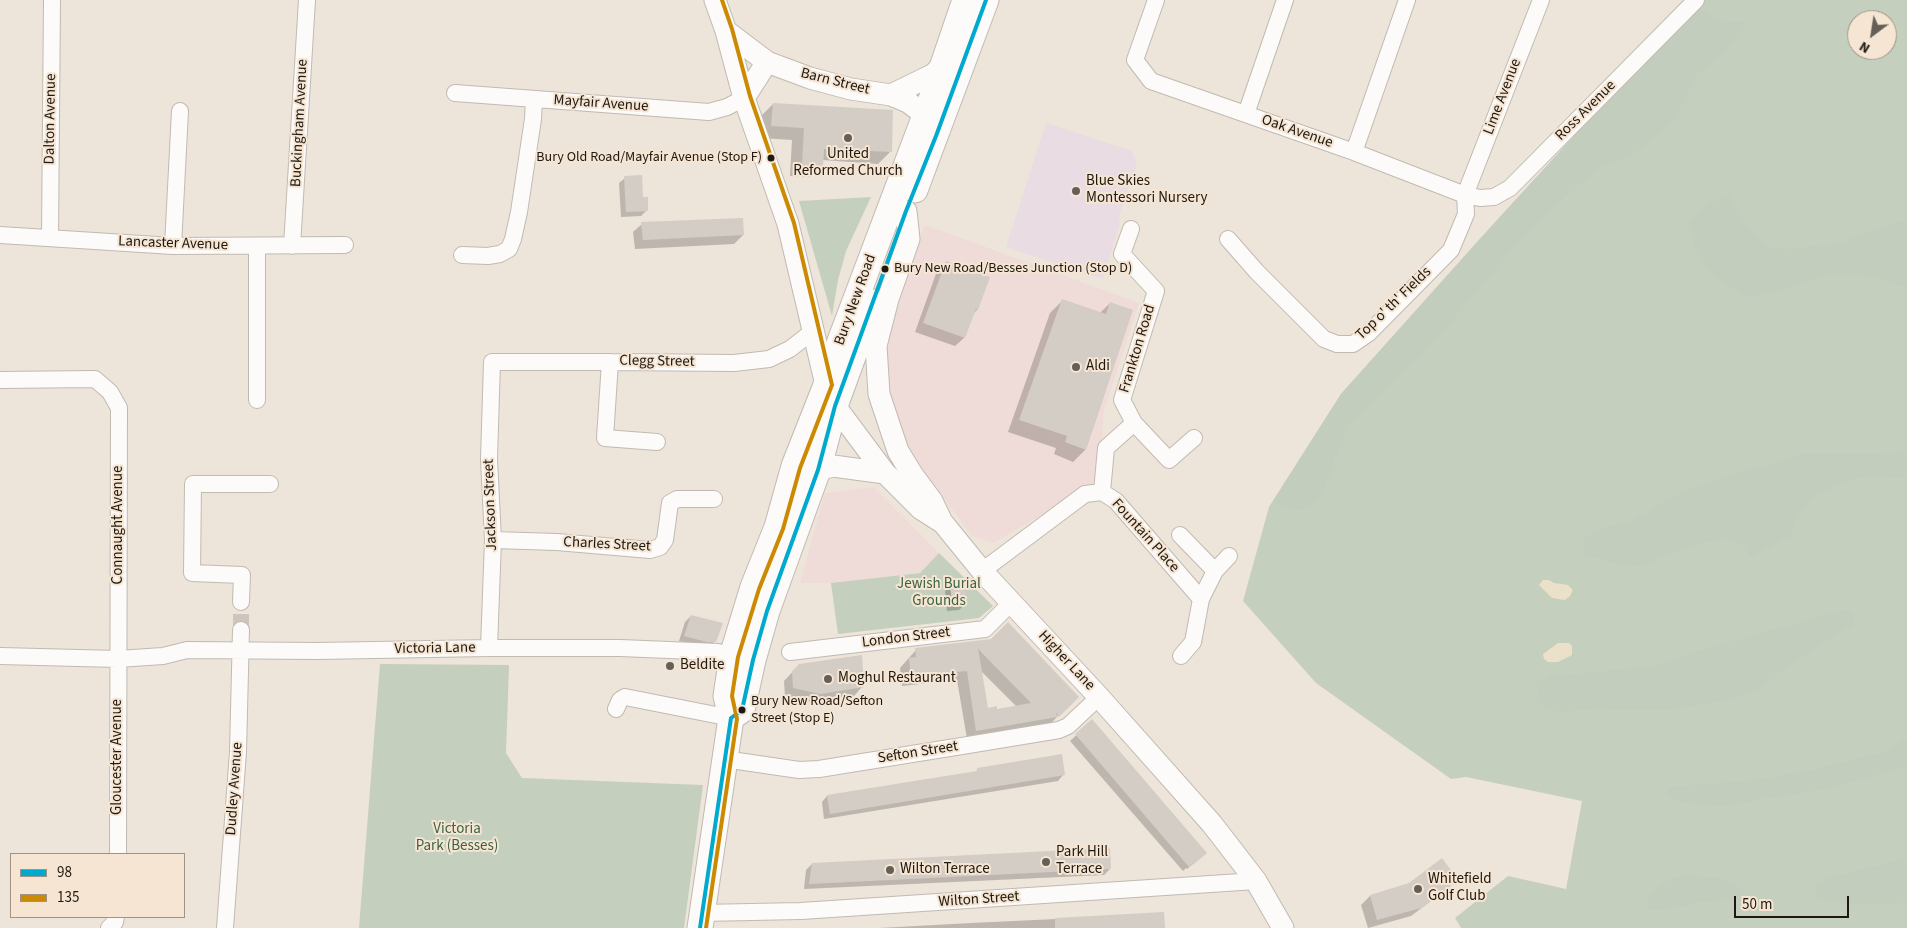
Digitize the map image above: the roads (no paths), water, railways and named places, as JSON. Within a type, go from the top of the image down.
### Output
[{"type":"highway","name":"Bury New Road","points":[[742,658],[753,588],[777,527],[794,466],[831,396],[906,211],[930,125],[943,64],[965,0]]},
{"type":"highway","name":"Bury New Road","points":[[700,921],[731,718],[726,696],[742,658],[768,612],[818,470],[840,341],[930,125],[986,0]]},
{"type":"main road","points":[[714,0],[726,31],[744,98],[788,224],[813,331],[831,396]]},
{"type":"main road","name":"Barn Street","points":[[726,31],[767,62],[810,78],[851,89],[891,95],[908,102],[930,125]]},
{"type":"main road","points":[[744,98],[767,62]]},
{"type":"main road","points":[[891,95],[934,74],[943,64]]},
{"type":"main road","points":[[906,211],[909,239],[888,298],[876,346],[879,394],[898,451],[932,502],[943,524]]},
{"type":"main road","name":"Higher Lane","points":[[831,396],[885,474],[920,509],[943,524],[982,571],[1099,696],[1212,824],[1256,881],[1284,928]]},
{"type":"main road","points":[[818,470],[833,466],[885,474]]},
{"type":"street","name":"Dalton Avenue","points":[[50,238],[52,0]]},
{"type":"street","name":"Buckingham Avenue","points":[[292,246],[307,0]]},
{"type":"street","name":"Oak Avenue","points":[[1156,0],[1135,60],[1151,81],[1354,152],[1465,195]]},
{"type":"street","points":[[1246,114],[1285,0]]},
{"type":"street","points":[[1354,152],[1407,0]]},
{"type":"street","name":"Lime Avenue","points":[[1465,195],[1542,0]]},
{"type":"street","name":"Ross Avenue","points":[[1465,195],[1480,198],[1494,197],[1510,188],[1696,0]]},
{"type":"street","name":"Mayfair Avenue","points":[[455,93],[709,112],[727,107],[744,98]]},
{"type":"street","points":[[462,255],[494,255],[509,249],[519,212],[533,119],[534,99]]},
{"type":"street","points":[[173,246],[180,111]]},
{"type":"street","name":"Top o' th' Fields","points":[[1228,239],[1257,272],[1324,339],[1337,344],[1353,344],[1369,333],[1451,250],[1466,214],[1465,195]]},
{"type":"street","name":"Frankton Road","points":[[1131,228],[1122,254],[1156,291],[1122,400],[1134,423],[1169,460],[1194,438]]},
{"type":"street","name":"Lancaster Avenue","points":[[0,235],[173,246],[345,246]]},
{"type":"street","points":[[257,247],[257,400]]},
{"type":"street","name":"Clegg Street","points":[[492,362],[734,363],[769,359],[790,350],[813,331]]},
{"type":"street","name":"Jackson Street","points":[[489,648],[493,540],[489,459],[492,362]]},
{"type":"street","points":[[610,362],[604,438],[657,442]]},
{"type":"street","name":"Connaught Avenue","points":[[0,380],[95,379],[110,392],[119,408],[118,659]]},
{"type":"street","points":[[1102,492],[1106,448],[1134,423]]},
{"type":"street","points":[[241,602],[242,575],[192,573],[193,484],[270,484]]},
{"type":"street","name":"Fountain Place","points":[[982,571],[1086,494],[1102,492],[1116,501],[1201,599]]},
{"type":"street","name":"Charles Street","points":[[493,540],[557,542],[650,550],[660,547],[665,540],[670,503],[677,499],[714,499]]},
{"type":"street","points":[[1180,535],[1215,571]]},
{"type":"street","points":[[1181,656],[1193,642],[1201,599],[1215,571],[1229,556]]},
{"type":"street","name":"London Street","points":[[790,652],[809,642],[985,629],[1012,603]]},
{"type":"street","name":"Dudley Avenue","points":[[225,928],[238,752],[240,630]]},
{"type":"street","name":"Victoria Lane","points":[[0,656],[118,659],[164,656],[187,650],[317,651],[620,648],[718,652],[742,658]]},
{"type":"street","name":"Gloucester Avenue","points":[[118,659],[118,853]]},
{"type":"street","name":"Sefton Street","points":[[724,759],[799,770],[819,769],[968,746],[1060,730],[1068,726],[1099,696]]},
{"type":"street","points":[[616,709],[620,700],[625,697],[731,718]]},
{"type":"street","name":"Wilton Street","points":[[700,921],[801,911],[1256,881]]},
{"type":"street","points":[[109,928],[115,922],[116,918]]},
{"type":"tunnel","points":[[241,602],[241,630]]},
{"type":"place","name":"United Reformed Church","points":[[848,138]]},
{"type":"place","name":"Bury Old Road/Mayfair Avenue (Stop F)","points":[[771,158]]},
{"type":"place","name":"Blue Skies Montessori Nursery","points":[[1076,191]]},
{"type":"place","name":"Bury New Road/Besses Junction (Stop D)","points":[[885,269]]},
{"type":"place","name":"Aldi","points":[[1076,367]]},
{"type":"place","name":"Beldite","points":[[670,666]]},
{"type":"place","name":"Moghul Restaurant","points":[[828,679]]},
{"type":"place","name":"Bury New Road/Sefton Street (Stop E)","points":[[742,710]]},
{"type":"place","name":"Park Hill Terrace","points":[[1046,862]]},
{"type":"place","name":"Wilton Terrace","points":[[890,870]]},
{"type":"place","name":"Whitefield Golf Club","points":[[1418,889]]},
{"type":"park label","name":"Jewish Burial Grounds","points":[[939,594]]},
{"type":"park label","name":"Victoria Park (Besses)","points":[[457,838]]}]
